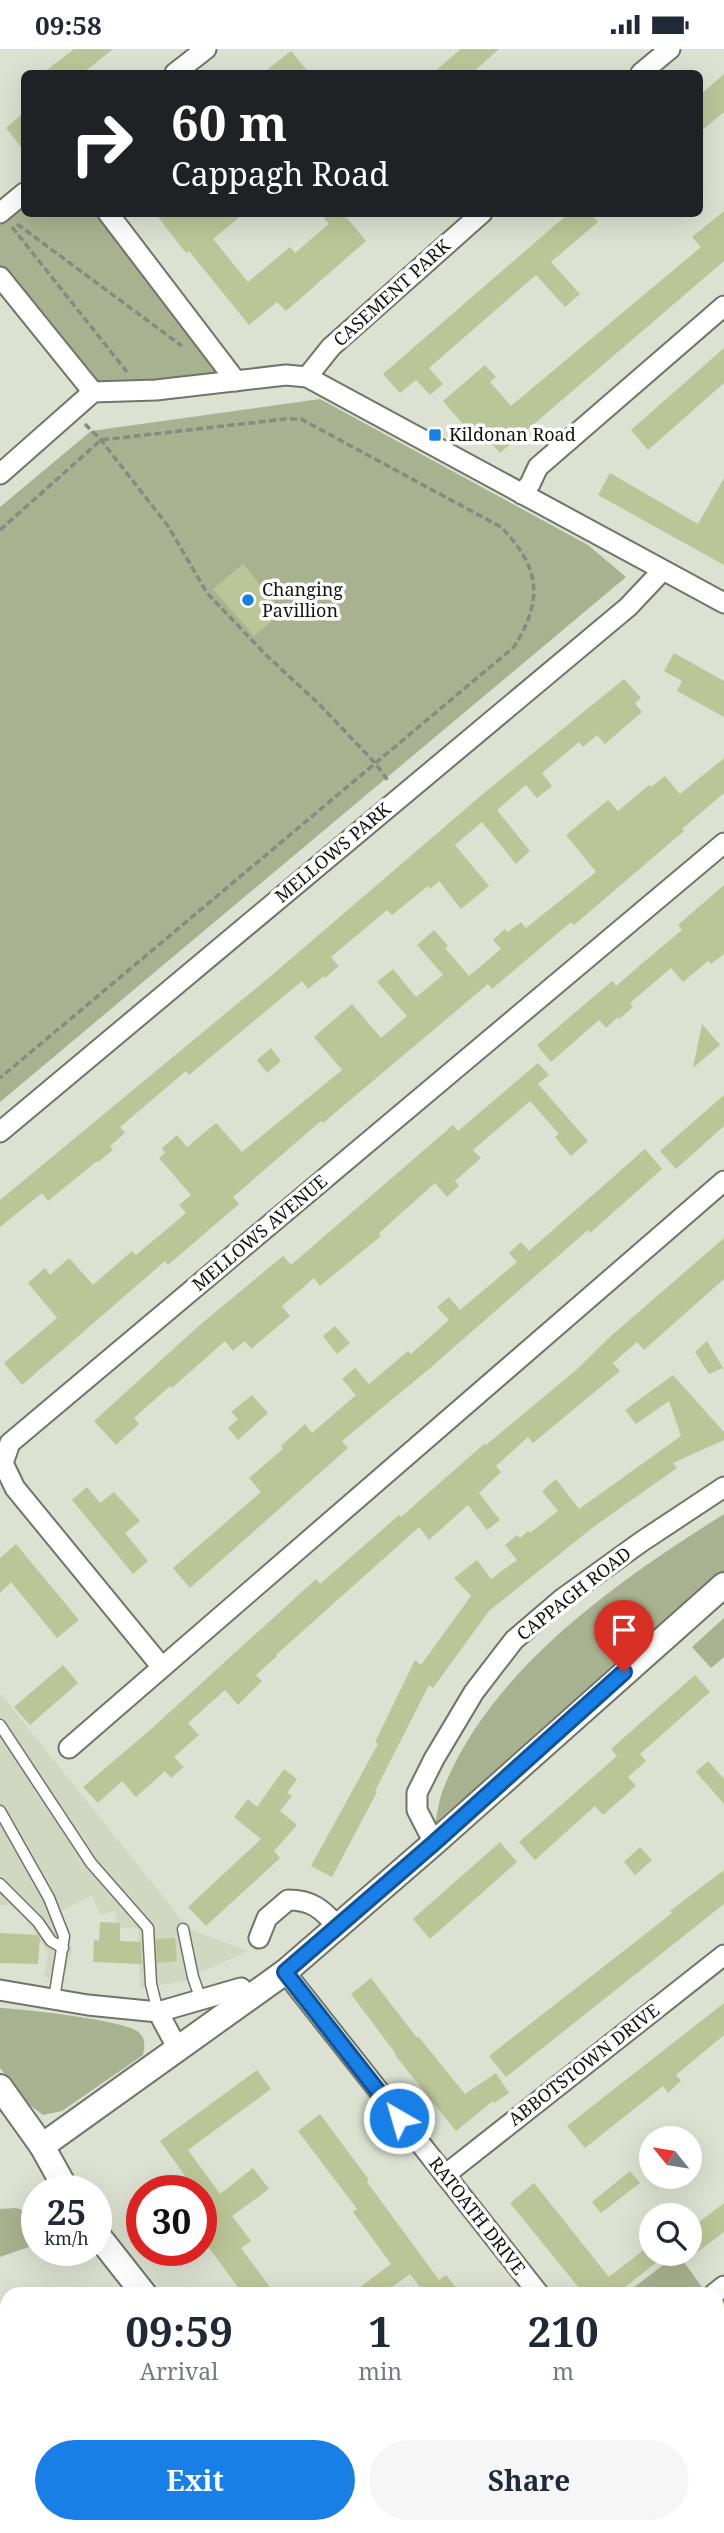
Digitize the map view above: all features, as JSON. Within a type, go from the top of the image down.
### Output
[{"type":"street","points":[[179,70],[205,49]]},
{"type":"street","points":[[646,70],[670,49]]},
{"type":"street","points":[[0,213],[21,196]]},
{"type":"street","points":[[111,217],[236,381]]},
{"type":"street","name":"CASEMENT PARK","points":[[306,377],[331,347],[477,217]]},
{"type":"street","points":[[0,277],[93,392]]},
{"type":"street","points":[[522,494],[538,467],[724,306]]},
{"type":"street","points":[[0,474],[93,392],[130,391],[286,375],[306,377],[724,603]]},
{"type":"street","name":"MELLOWS PARK","points":[[0,1132],[628,607],[663,571]]},
{"type":"street","name":"MELLOWS AVENUE","points":[[161,1666],[15,1488],[3,1463],[10,1443],[724,843]]},
{"type":"street","points":[[69,1748],[724,1181]]},
{"type":"street","name":"CAPPAGH ROAD","points":[[434,1843],[417,1810],[418,1793],[434,1759],[474,1692],[514,1640],[562,1599],[724,1487]]},
{"type":"street","points":[[42,2145],[285,1972],[724,1585]]},
{"type":"street","points":[[259,1938],[267,1918],[288,1900],[305,1900],[325,1912],[338,1927]]},
{"type":"street","name":"ABBOTSTOWN DRIVE","points":[[445,2175],[724,1955]]},
{"type":"street","name":"RATOATH DRIVE","points":[[285,1972],[533,2287]]},
{"type":"street","points":[[0,1990],[158,2012],[241,1988],[249,1998]]},
{"type":"street","points":[[158,2012],[178,2049]]},
{"type":"street","points":[[0,2087],[42,2145],[58,2175]]},
{"type":"street","points":[[112,2253],[138,2287]]},
{"type":"lane","points":[[0,1725],[91,1863],[148,1928],[151,1984],[158,2012]]},
{"type":"lane","points":[[0,1811],[48,1898],[64,1936],[54,1999]]},
{"type":"lane","points":[[0,1884],[38,1922],[51,1941],[63,1948]]},
{"type":"lane","points":[[183,1929],[193,1977],[201,2000]]},
{"type":"path","points":[[0,213],[187,349]]},
{"type":"path","points":[[0,213],[129,374],[130,391]]},
{"type":"path","points":[[74,408],[168,526],[207,593],[376,764],[401,796]]},
{"type":"path","points":[[0,530],[102,440],[301,419],[500,527],[518,545],[531,567],[535,585],[527,621],[514,647],[0,1078]]},
{"type":"shaded area","points":[[21,196],[21,217],[110,217],[235,381],[93,392],[0,281],[0,214]]},
{"type":"shaded area","points":[[320,399],[588,545],[626,577],[0,1102],[0,507],[91,431]]},
{"type":"shaded area","points":[[724,1514],[724,1574],[435,1823],[442,1791],[466,1744],[494,1703],[526,1666],[602,1598]]},
{"type":"shaded area","points":[[724,1618],[724,1657],[711,1668],[692,1647]]},
{"type":"shaded area","points":[[0,1693],[189,1929],[248,1951],[188,1980],[140,1989],[138,1929],[117,1927],[115,1911],[100,1915],[92,1895],[60,1912],[72,1950],[63,1983],[44,1976],[48,1954],[32,1928],[20,1913],[9,1905],[0,1905]]},
{"type":"shaded area","points":[[0,2008],[72,2016],[128,2027],[142,2036],[143,2055],[62,2111],[43,2115],[27,2103],[0,2068]]},
{"type":"shaded area","points":[[0,2209],[21,2210],[21,2250],[0,2257]]},
{"type":"shaded area","points":[[662,2266],[687,2266],[702,2287],[634,2287]]},
{"type":"building","points":[[74,49],[113,49],[87,70],[47,70]]},
{"type":"building","points":[[461,49],[499,49],[475,70],[436,70]]},
{"type":"building","points":[[291,51],[307,70],[267,70]]},
{"type":"building","points":[[724,74],[724,112],[703,130],[703,92]]},
{"type":"building","points":[[21,115],[21,147],[6,128]]},
{"type":"building","points":[[724,211],[724,261],[500,453],[486,437],[479,443],[443,401],[485,365],[496,377],[490,382],[511,406],[701,247],[692,237]]},
{"type":"building","points":[[158,217],[239,217],[213,239],[248,282],[290,247],[295,253],[329,224],[323,217],[346,217],[366,241],[286,311],[277,302],[249,325],[189,251],[186,253]]},
{"type":"building","points":[[564,217],[594,217],[598,222],[551,262],[580,294],[565,307],[536,275],[429,368],[443,384],[430,395],[416,380],[400,393],[383,374]]},
{"type":"building","points":[[724,348],[724,383],[648,450],[631,430]]},
{"type":"building","points":[[610,473],[698,524],[724,478],[724,565],[598,495]]},
{"type":"building","name":"Changing Pavillion","points":[[243,564],[283,612],[254,636],[213,589]]},
{"type":"building","points":[[674,653],[724,681],[724,717],[677,691],[682,681],[664,671]]},
{"type":"building","points":[[624,679],[641,698],[635,703],[642,712],[605,744],[597,735],[583,747],[579,742],[542,773],[552,786],[537,798],[526,785],[497,810],[530,851],[516,864],[482,822],[455,845],[489,886],[461,909],[439,881],[430,889],[428,886],[392,915],[387,910],[331,957],[339,966],[325,978],[324,976],[308,989],[302,981],[189,1075],[186,1071],[120,1127],[125,1133],[110,1146],[113,1150],[48,1201],[42,1193],[0,1227],[0,1200],[272,975],[484,793]]},
{"type":"building","points":[[724,758],[724,793],[682,829],[684,831],[574,925],[571,922],[492,989],[488,984],[323,1123],[321,1121],[233,1197],[239,1204],[168,1265],[165,1261],[22,1385],[4,1363],[57,1318],[28,1283],[45,1268],[50,1275],[69,1258],[93,1285],[132,1251],[136,1255],[186,1213],[179,1205],[191,1195],[159,1158],[165,1153],[162,1148],[177,1135],[187,1147],[216,1123],[242,1152],[342,1070],[314,1037],[352,1004],[381,1038],[407,1016],[377,982],[393,969],[416,997],[443,975],[417,945],[434,930],[448,946],[445,948],[469,976],[501,949],[493,940],[505,929],[508,932],[521,922],[526,928],[596,872],[566,835],[608,800],[618,811],[649,785],[651,787],[665,776],[680,794]]},
{"type":"building","points":[[724,885],[724,954],[711,964],[708,961],[683,982],[671,968],[630,1003],[633,1007],[619,1019],[618,1017],[606,1028],[599,1020],[551,1062],[537,1045],[612,981],[616,986],[682,930],[678,925]]},
{"type":"building","points":[[702,1024],[720,1045],[693,1068]]},
{"type":"building","points":[[271,1048],[281,1061],[267,1073],[257,1060]]},
{"type":"building","points":[[538,1063],[549,1075],[538,1084],[588,1141],[571,1156],[555,1137],[559,1134],[530,1101],[473,1150],[481,1158],[455,1181],[459,1186],[447,1197],[435,1183],[379,1233],[381,1236],[320,1286],[314,1278],[282,1306],[290,1316],[251,1349],[245,1341],[233,1351],[225,1341],[134,1418],[139,1424],[116,1445],[94,1421],[201,1324],[283,1256],[291,1265],[453,1125],[458,1131]]},
{"type":"building","points":[[724,1095],[724,1126],[676,1169],[660,1151]]},
{"type":"building","points":[[645,1149],[662,1169],[590,1233],[588,1230],[342,1441],[348,1448],[190,1588],[173,1568],[261,1492],[249,1478],[283,1449],[281,1446],[305,1424],[312,1433],[356,1395],[342,1379],[355,1368],[369,1384],[408,1351],[411,1354],[449,1320],[437,1307],[449,1297],[460,1310],[517,1262],[509,1253],[521,1242],[529,1251]]},
{"type":"building","points":[[724,1238],[724,1279],[644,1350],[637,1342],[613,1363],[620,1371],[533,1443],[528,1437],[496,1466],[501,1472],[479,1493],[500,1520],[487,1530],[468,1505],[429,1540],[419,1527],[276,1655],[256,1675],[262,1681],[238,1705],[225,1690],[188,1723],[199,1735],[174,1757],[184,1767],[171,1778],[165,1771],[136,1797],[122,1781],[98,1803],[83,1787],[316,1579],[320,1584],[399,1515],[401,1517],[484,1444],[576,1370]]},
{"type":"building","points":[[335,1326],[350,1343],[337,1354],[323,1336]]},
{"type":"building","points":[[707,1341],[723,1368],[709,1374],[695,1352]]},
{"type":"building","points":[[673,1375],[724,1432],[724,1440],[673,1463],[677,1468],[592,1528],[489,1611],[433,1688],[429,1685],[332,1877],[311,1866],[378,1744],[375,1742],[415,1660],[421,1665],[471,1596],[454,1578],[477,1560],[491,1579],[517,1560],[505,1545],[517,1535],[520,1538],[528,1531],[530,1533],[558,1511],[542,1491],[556,1479],[579,1509],[681,1436],[669,1401],[636,1424],[625,1410]]},
{"type":"building","points":[[252,1395],[268,1413],[238,1440],[228,1428],[238,1419],[231,1412]]},
{"type":"building","points":[[87,1487],[100,1503],[114,1492],[140,1521],[125,1533],[148,1561],[133,1574],[72,1500]]},
{"type":"building","points":[[16,1544],[79,1620],[57,1638],[11,1582],[0,1593],[0,1558]]},
{"type":"building","points":[[63,1665],[78,1683],[30,1725],[14,1707]]},
{"type":"building","points":[[695,1675],[710,1692],[640,1754],[646,1761],[628,1777],[636,1786],[603,1815],[595,1806],[535,1860],[519,1842],[617,1756],[611,1749]]},
{"type":"building","points":[[708,1761],[724,1779],[724,1804],[696,1772]]},
{"type":"building","points":[[284,1769],[297,1779],[287,1793],[292,1796],[280,1811],[297,1825],[274,1851],[280,1858],[206,1926],[188,1907],[261,1839],[234,1817],[248,1799],[257,1807]]},
{"type":"building","points":[[500,1842],[517,1862],[430,1939],[413,1919]]},
{"type":"building","points":[[640,1847],[652,1860],[635,1875],[624,1862]]},
{"type":"building","points":[[724,1870],[724,1904],[506,2077],[489,2056]]},
{"type":"building","points":[[100,1922],[120,1923],[120,1941],[141,1942],[142,1964],[93,1962],[94,1940],[99,1941]]},
{"type":"building","points":[[0,1933],[38,1935],[38,1964],[0,1963]]},
{"type":"building","points":[[175,1938],[177,1961],[157,1963],[156,1939]]},
{"type":"building","points":[[371,1978],[465,2094],[496,2073],[509,2093],[494,2103],[493,2101],[456,2131],[395,2055],[351,1994]]},
{"type":"building","points":[[724,2003],[724,2035],[676,2075],[681,2081],[668,2093],[663,2086],[585,2148],[567,2126]]},
{"type":"building","points":[[257,2070],[271,2089],[188,2150],[206,2175],[185,2175],[160,2141]]},
{"type":"building","points":[[320,2114],[439,2280],[446,2275],[455,2287],[420,2287],[410,2274],[392,2287],[360,2287],[391,2264],[353,2212],[357,2209],[298,2131]]},
{"type":"building","points":[[253,2168],[269,2189],[232,2216],[251,2241],[241,2248],[270,2287],[238,2287],[217,2259],[217,2190],[220,2194]]},
{"type":"building","points":[[630,2171],[639,2182],[601,2213],[592,2202]]},
{"type":"building","points":[[534,2183],[609,2277],[639,2253],[639,2266],[652,2266],[625,2287],[578,2287],[510,2203]]},
{"type":"building","points":[[724,2203],[724,2232],[702,2249],[702,2220]]},
{"type":"place","name":"Kildonan Road","points":[[435,435]]},
{"type":"place","name":"Changing Pavillion","points":[[248,600]]},
{"type":"route","points":[[399,2118],[285,1972],[434,1843],[624,1672]]}]
